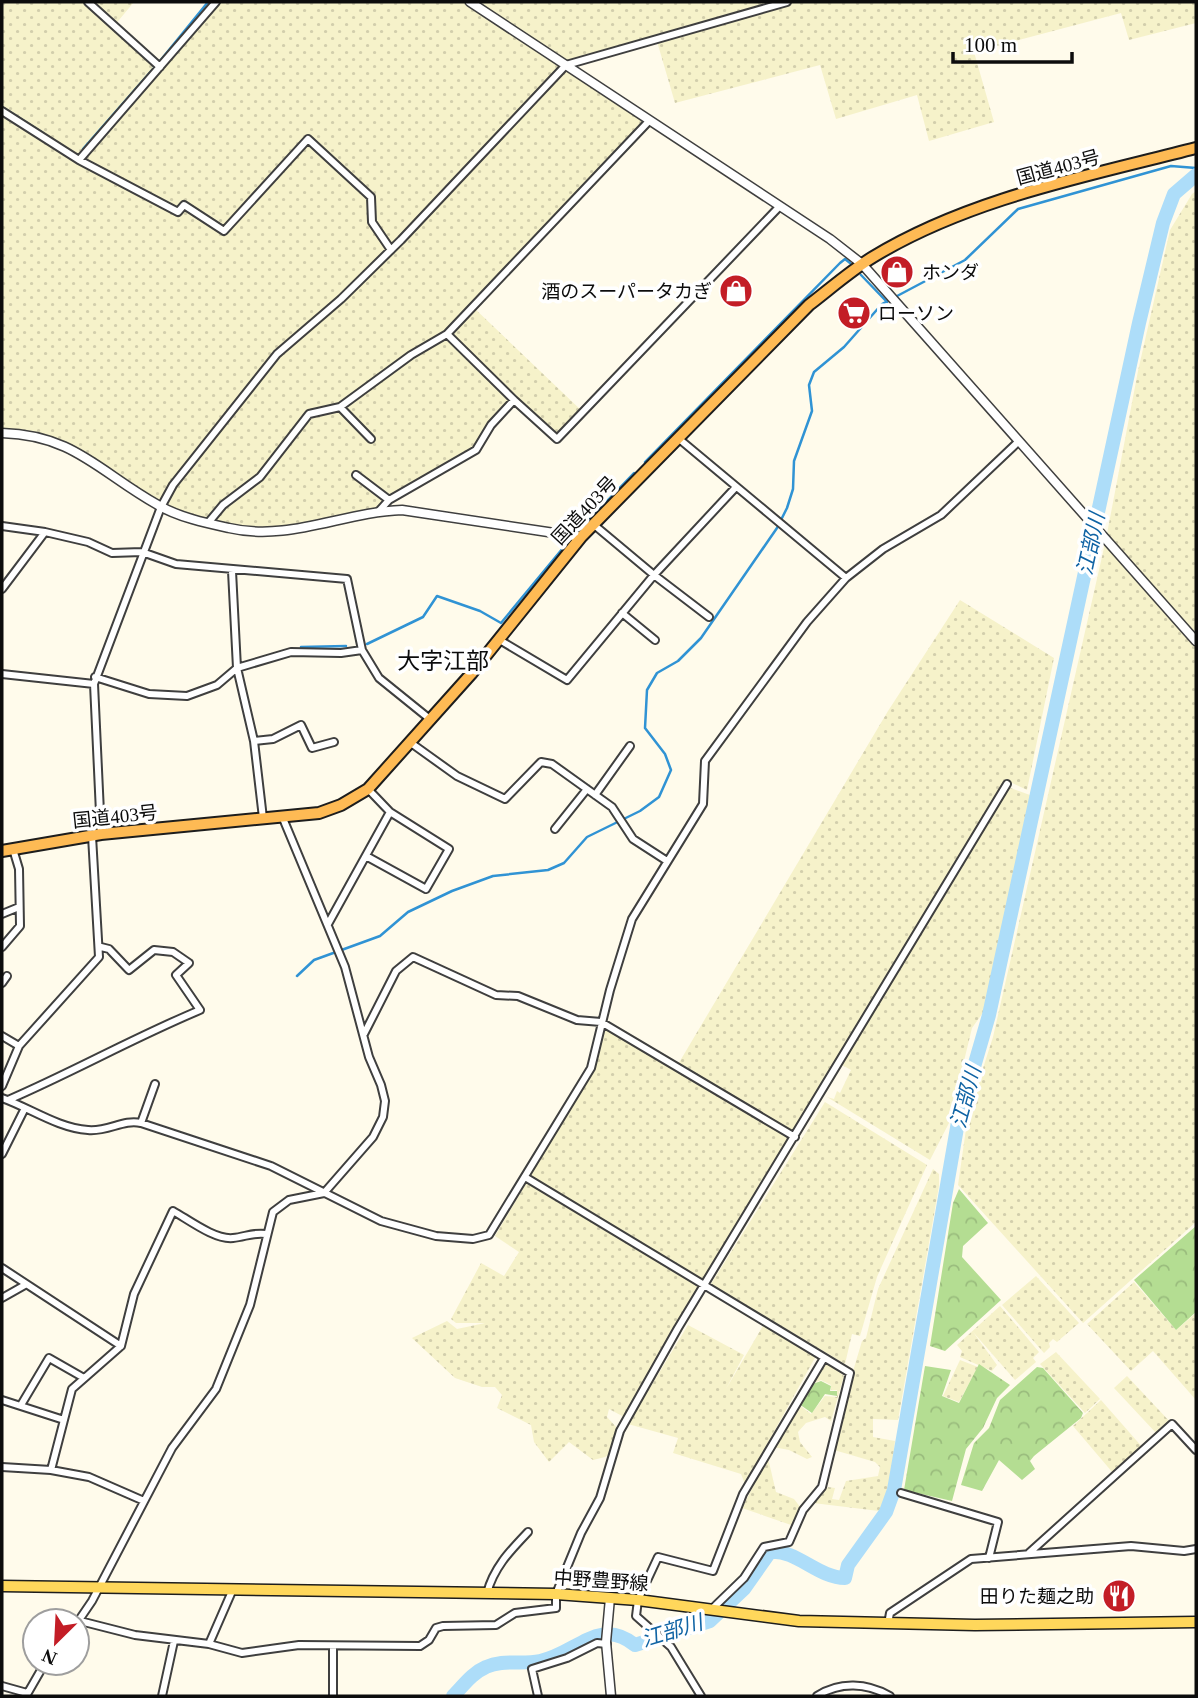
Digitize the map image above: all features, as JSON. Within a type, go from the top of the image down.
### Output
[{"type":"highway","name":"国道403号","points":[[7,849],[97,835],[319,813],[341,805],[368,789],[411,743],[593,524],[809,305],[862,264],[920,232],[1015,196],[1196,148]]},
{"type":"main road","name":"中野豊野線","points":[[2,1586],[556,1594],[713,1608],[799,1621],[888,1624],[1196,1622]]},
{"type":"street","points":[[88,2],[160,67]]},
{"type":"street","points":[[79,160],[216,2]]},
{"type":"street","points":[[470,2],[507,29],[830,239],[862,264],[1196,641]]},
{"type":"street","points":[[2,1086],[19,1046],[94,965],[101,947],[94,681],[160,507],[173,485],[277,355],[391,250],[566,65],[787,2]]},
{"type":"street","points":[[2,111],[79,160],[178,212],[184,205],[224,231],[308,139],[371,198],[372,222],[391,250]]},
{"type":"street","points":[[208,523],[223,505],[260,477],[309,414],[340,407],[411,355],[447,334],[649,121]]},
{"type":"street","points":[[447,334],[513,400],[557,439],[779,207]]},
{"type":"street","points":[[379,511],[389,500],[476,450],[491,425],[513,400]]},
{"type":"street","points":[[340,407],[372,439]]},
{"type":"street","points":[[2,433],[24,433],[57,441],[160,507],[232,529],[293,531],[379,511],[402,510],[582,537]]},
{"type":"street","points":[[678,437],[846,578]]},
{"type":"street","points":[[5,1099],[87,1130],[104,1130],[130,1121],[141,1123],[271,1166],[381,1222],[436,1236],[473,1239],[489,1235],[591,1068],[601,1022],[632,919],[703,804],[705,761],[807,622],[846,578],[883,549],[941,515],[1018,442]]},
{"type":"street","points":[[356,475],[389,500]]},
{"type":"street","points":[[498,639],[567,680],[654,575],[736,487]]},
{"type":"street","points":[[593,524],[709,617]]},
{"type":"street","points":[[2,526],[88,542],[112,553],[142,552],[176,564],[346,579],[362,650],[379,678],[431,720]]},
{"type":"street","points":[[2,589],[45,532]]},
{"type":"street","points":[[232,571],[237,668],[254,741],[263,818]]},
{"type":"street","points":[[622,613],[655,640]]},
{"type":"street","points":[[2,674],[94,681],[167,697],[187,696],[217,685],[237,668],[290,652],[341,653],[362,650]]},
{"type":"street","points":[[254,741],[273,738],[302,725],[312,748],[334,742]]},
{"type":"street","points":[[411,743],[457,776],[505,800],[541,762],[552,764],[615,811],[634,839],[667,861]]},
{"type":"street","points":[[596,795],[630,746]]},
{"type":"street","points":[[91,1625],[174,1641],[209,1644],[242,1653],[299,1645],[334,1648],[420,1646],[429,1640],[436,1628],[443,1626],[496,1625],[515,1613],[556,1608],[556,1594],[600,1498],[620,1430],[1007,784]]},
{"type":"street","points":[[366,856],[426,889],[449,849],[390,812],[368,789]]},
{"type":"street","points":[[555,829],[587,789]]},
{"type":"street","points":[[328,924],[390,812]]},
{"type":"street","points":[[87,1607],[172,1448],[216,1389],[250,1305],[273,1212],[289,1200],[324,1193],[373,1137],[383,1116],[385,1101],[341,956],[282,816]]},
{"type":"street","points":[[2,947],[20,926],[19,869],[7,849]]},
{"type":"street","points":[[2,914],[19,906]]},
{"type":"street","points":[[5,1099],[114,1050],[137,1036],[200,1010],[176,975],[189,963],[173,952],[154,950],[129,970],[109,949],[101,947]]},
{"type":"street","points":[[363,1034],[396,971],[413,957],[496,995],[518,996],[577,1020],[601,1022],[795,1137]]},
{"type":"street","points":[[2,983],[7,976]]},
{"type":"street","points":[[2,1036],[19,1046]]},
{"type":"street","points":[[141,1123],[155,1084]]},
{"type":"street","points":[[2,1154],[25,1108]]},
{"type":"street","points":[[526,1177],[850,1373],[822,1487],[803,1510],[789,1542],[764,1547],[744,1578],[713,1608]]},
{"type":"street","points":[[51,1470],[72,1389],[121,1346],[134,1294],[173,1211],[218,1235],[233,1238],[256,1233],[266,1234]]},
{"type":"street","points":[[2,1268],[121,1346]]},
{"type":"street","points":[[2,1298],[25,1285]]},
{"type":"street","points":[[21,1405],[49,1358],[85,1378]]},
{"type":"street","points":[[701,1696],[671,1647],[636,1616],[638,1600],[658,1557],[713,1571],[743,1493],[824,1358]]},
{"type":"street","points":[[2,1400],[64,1420]]},
{"type":"street","points":[[1028,1553],[1172,1424],[1196,1450]]},
{"type":"street","points":[[2,1467],[51,1470],[89,1477],[144,1501]]},
{"type":"street","points":[[901,1493],[998,1522],[989,1558]]},
{"type":"street","points":[[487,1593],[492,1576],[501,1562],[528,1532]]},
{"type":"street","points":[[888,1624],[890,1613],[971,1559],[1131,1546],[1184,1551],[1196,1549]]},
{"type":"street","points":[[209,1644],[233,1589]]},
{"type":"street","points":[[610,1598],[607,1643],[611,1696]]},
{"type":"street","points":[[162,1696],[174,1641]]},
{"type":"street","points":[[538,1696],[532,1669],[567,1658],[597,1643],[607,1643]]},
{"type":"street","points":[[333,1696],[334,1648]]},
{"type":"street","points":[[2,1686],[26,1695],[37,1677]]},
{"type":"street","points":[[817,1696],[827,1690],[862,1684],[890,1696]]},
{"type":"shaded area","points":[[2,2],[134,2],[114,26],[160,67],[216,2],[1196,2],[1196,23],[1129,40],[1121,13],[974,52],[994,122],[929,141],[917,95],[836,119],[820,65],[675,103],[656,38],[567,65],[649,121],[473,307],[583,412],[557,439],[513,400],[476,450],[389,500],[379,511],[293,531],[232,529],[161,507],[69,447],[2,433]]},
{"type":"shaded area","points":[[1196,191],[1196,1222],[1083,1323],[958,1185],[968,1115],[993,1037],[1106,539],[1138,371],[1170,230]]},
{"type":"shaded area","points":[[960,600],[1054,658],[1027,790],[1008,781],[704,1282],[529,1177],[594,1068],[604,1026],[677,1066],[888,711]]},
{"type":"shaded area","points":[[1034,779],[1034,798],[987,1007],[972,1028],[949,1123],[930,1160],[827,1097],[834,1099],[837,1091],[840,1093],[851,1070],[842,1065],[1008,787],[1030,795]]},
{"type":"shaded area","points":[[825,1102],[927,1165],[877,1277],[860,1336],[852,1334],[845,1364],[711,1284]]},
{"type":"shaded area","points":[[933,1169],[939,1174],[939,1186],[898,1420],[873,1419],[873,1437],[895,1441],[888,1498],[879,1511],[813,1503],[828,1487],[835,1488],[832,1499],[839,1500],[846,1481],[878,1476],[880,1467],[875,1462],[834,1450],[845,1398],[862,1341],[866,1338],[878,1289]]},
{"type":"shaded area","points":[[527,1182],[701,1286],[626,1418],[609,1409],[607,1417],[618,1429],[609,1455],[605,1457],[593,1460],[569,1442],[549,1462],[534,1442],[531,1425],[497,1408],[502,1395],[495,1387],[482,1387],[455,1378],[412,1338],[447,1321],[457,1329],[485,1323],[456,1323],[451,1319],[481,1263],[504,1276],[519,1252],[495,1236]]},
{"type":"shaded area","points":[[1036,1276],[1079,1323],[1057,1342],[1053,1339],[1044,1353],[1002,1305]]},
{"type":"shaded area","points":[[1134,1282],[1176,1330],[1196,1313],[1196,1400],[1153,1351],[1131,1371],[1087,1324]]},
{"type":"shaded area","points":[[1000,1306],[1039,1352],[1033,1358],[1036,1362],[1015,1380],[973,1332],[997,1365],[992,1371],[960,1357],[962,1351],[957,1345]]},
{"type":"shaded area","points":[[764,1324],[816,1356],[745,1484],[741,1474],[673,1453],[678,1438],[628,1424],[688,1325],[744,1355],[726,1389]]},
{"type":"shaded area","points":[[1056,1352],[1100,1399],[1085,1413],[1040,1364]]},
{"type":"shaded area","points":[[826,1360],[844,1376],[831,1421],[825,1417],[806,1423],[798,1432],[800,1442],[812,1457],[807,1459],[789,1450],[773,1447],[798,1404],[811,1414],[825,1396],[837,1397],[837,1390],[831,1390],[831,1385],[821,1380],[812,1384]]},
{"type":"shaded area","points":[[960,1360],[978,1367],[959,1402],[943,1396]]},
{"type":"shaded area","points":[[1127,1376],[1172,1424],[1157,1434],[1114,1388]]},
{"type":"shaded area","points":[[1101,1400],[1143,1448],[1113,1473],[1073,1426]]},
{"type":"shaded area","points":[[768,1458],[776,1492],[794,1499],[801,1508],[794,1526],[742,1508]]},
{"type":"green space","points":[[959,1189],[988,1223],[963,1246],[962,1257],[1001,1300],[945,1351],[930,1346],[953,1203]]},
{"type":"green space","points":[[1196,1226],[1196,1312],[1176,1330],[1134,1280]]},
{"type":"green space","points":[[979,1364],[1010,1385],[997,1398],[983,1428],[966,1449],[952,1501],[904,1490],[925,1366],[951,1370],[942,1396],[959,1403]]},
{"type":"green space","points":[[1037,1367],[1043,1368],[1083,1413],[1081,1418],[1034,1456],[1030,1461],[1035,1469],[1022,1480],[999,1460],[982,1491],[961,1485],[974,1443],[989,1428],[1000,1400]]},
{"type":"green space","points":[[821,1381],[831,1386],[830,1391],[837,1391],[837,1396],[825,1394],[812,1413],[799,1404],[807,1386]]},
{"type":"waterway","points":[[160,61],[208,2]]},
{"type":"waterway","points":[[83,149],[154,68]]},
{"type":"waterway","points":[[2,107],[43,133]]},
{"type":"waterway","points":[[297,976],[314,960],[380,936],[408,912],[452,891],[493,876],[548,870],[564,863],[587,837],[640,811],[659,797],[671,770],[665,754],[645,728],[647,690],[657,673],[678,661],[701,638],[777,528],[793,489],[794,461],[812,411],[809,385],[814,372],[844,347],[882,304],[965,260],[1018,209],[1171,166],[1196,168]]},
{"type":"waterway","name":"江部川","points":[[453,1696],[476,1673],[492,1665],[540,1661],[599,1635],[622,1637],[635,1645],[710,1621],[744,1589],[770,1552],[789,1555],[826,1574],[845,1578],[848,1565],[886,1512],[894,1490],[958,1122],[989,1015],[1139,323],[1163,223],[1174,194],[1196,175]]},
{"type":"waterway","points":[[645,462],[840,263],[845,259],[850,263]]},
{"type":"waterway","points":[[861,275],[887,302]]},
{"type":"waterway","points":[[584,525],[634,473]]},
{"type":"waterway","points":[[367,644],[423,617],[437,596],[480,611],[501,623],[563,548]]},
{"type":"waterway","points":[[301,647],[346,646]]},
{"type":"place","name":"ホンダ","points":[[897,272]]},
{"type":"place","name":"酒のスーパータカぎ","points":[[736,291]]},
{"type":"place","name":"ローソン","points":[[854,313]]},
{"type":"place","name":"田りた麺之助","points":[[1119,1596]]},
{"type":"district","name":"大字江部","points":[[443,661]]}]
